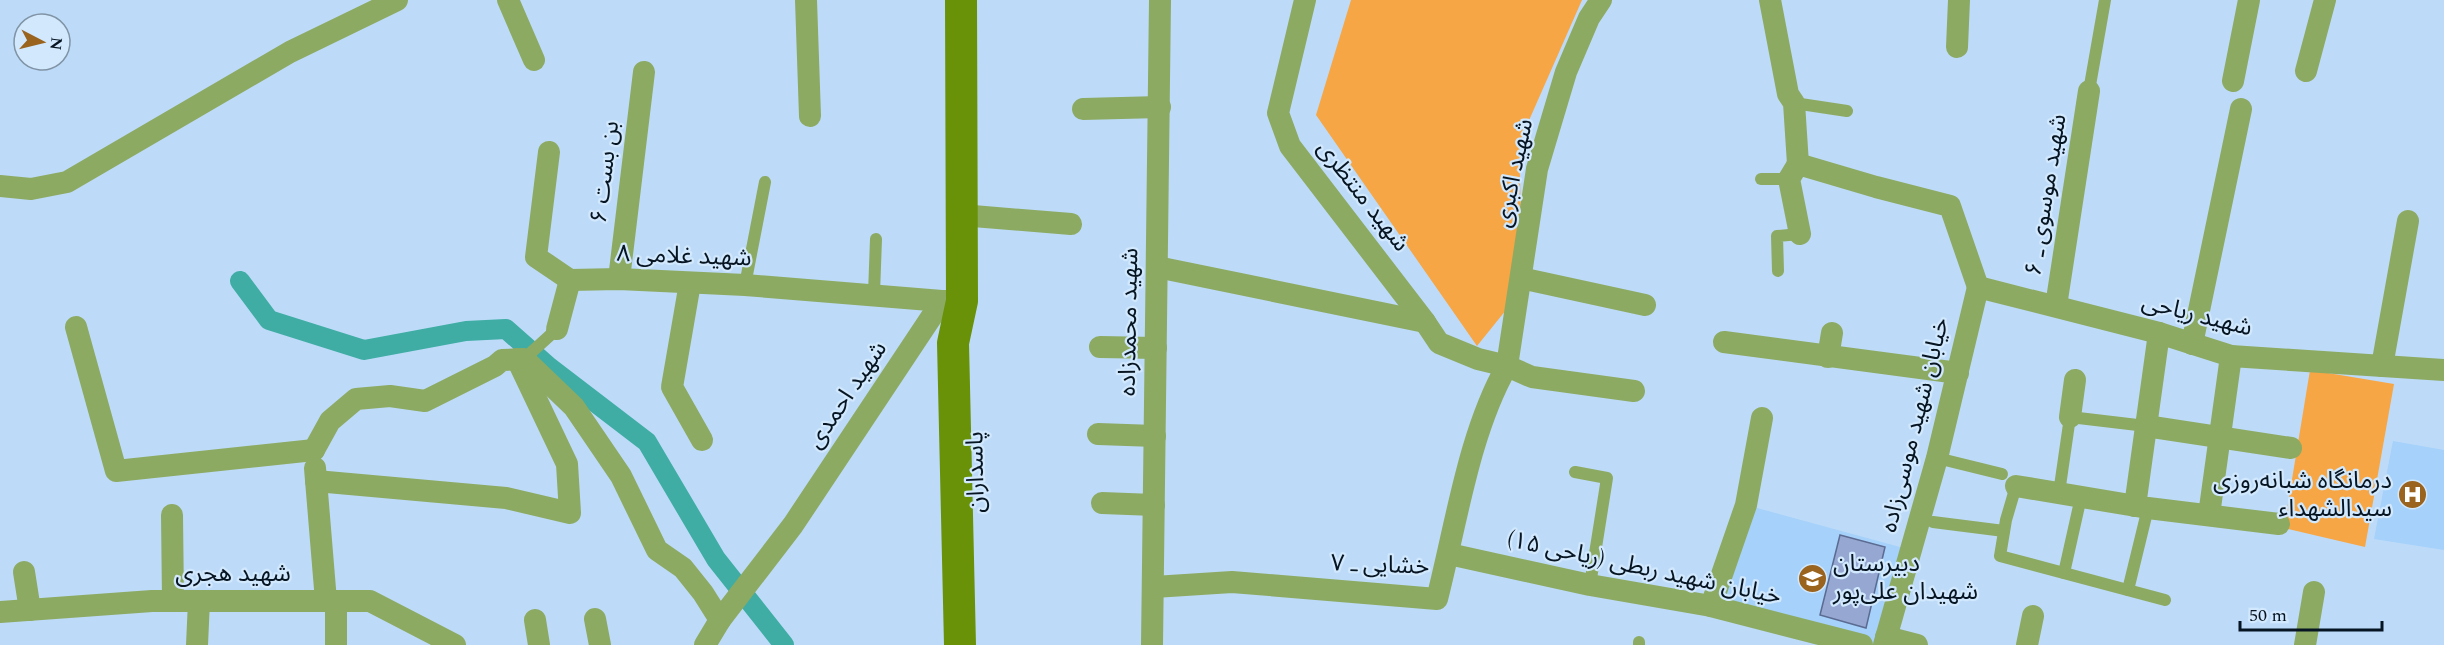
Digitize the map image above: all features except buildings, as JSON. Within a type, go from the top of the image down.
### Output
[{"type":"street","points":[[0,186],[31,189],[68,182],[280,58],[397,0]]},
{"type":"street","points":[[508,0],[534,60]]},
{"type":"street","points":[[806,0],[810,116]]},
{"type":"street","name":"پاسداران","points":[[960,645],[952,301],[962,215],[961,0]]},
{"type":"street","name":"شهید محمدزاده","points":[[1152,645],[1160,0]]},
{"type":"street","name":"شهید منتظری","points":[[1305,0],[1278,113],[1290,146],[1439,343],[1532,377],[1634,391]]},
{"type":"street","name":"شهید اکبری","points":[[1507,366],[1537,169],[1566,72],[1589,18],[1602,0]]},
{"type":"street","points":[[1770,0],[1788,94],[1794,103],[1793,171],[1800,234]]},
{"type":"street","points":[[1957,47],[1959,0]]},
{"type":"street","points":[[2233,81],[2249,0]]},
{"type":"street","points":[[2306,71],[2325,0]]},
{"type":"street","name":"بن بست ۶","points":[[620,279],[644,72]]},
{"type":"street","name":"شهید موسوی ـ ۶","points":[[2056,306],[2089,91]]},
{"type":"street","points":[[1083,109],[1160,107]]},
{"type":"street","points":[[2193,344],[2241,109]]},
{"type":"street","points":[[549,152],[536,257],[570,280],[557,328]]},
{"type":"street","points":[[1793,171],[1876,187],[1950,206],[1978,287]]},
{"type":"street","points":[[962,215],[1071,224]]},
{"type":"street","points":[[2382,366],[2408,221]]},
{"type":"street","points":[[1157,267],[1425,322]]},
{"type":"street","points":[[1521,278],[1645,305]]},
{"type":"street","name":"۸ شهید غلامی","points":[[570,280],[620,279],[745,285],[952,301]]},
{"type":"street","points":[[690,283],[672,387],[702,440]]},
{"type":"street","name":"شهید ریاحی","points":[[1978,287],[2159,333],[2231,356],[2444,370]]},
{"type":"street","name":"خیابان شهید موسی‌زاده","points":[[1885,641],[1937,458],[1978,287]]},
{"type":"street","name":"پاسداران","points":[[952,301],[975,346],[978,645]]},
{"type":"street","name":"شهید احمدی","points":[[705,645],[724,615],[784,536],[952,301]]},
{"type":"street","points":[[76,327],[116,471],[314,450]]},
{"type":"street","points":[[1828,357],[1832,333]]},
{"type":"street","points":[[2141,507],[2146,426],[2159,333]]},
{"type":"street","points":[[1724,342],[1958,373]]},
{"type":"street","points":[[1100,347],[1156,348]]},
{"type":"street","points":[[2209,515],[2231,356]]},
{"type":"street","points":[[316,481],[506,498],[570,513],[567,464],[521,359]]},
{"type":"street","points":[[336,645],[314,450],[330,421],[356,399],[390,396],[425,401],[495,366],[502,360],[521,359],[574,407],[621,476],[657,550],[683,568],[724,615]]},
{"type":"street","name":"خشایی ـ ۷","points":[[1154,587],[1233,582],[1437,598],[1464,483],[1494,389],[1507,366]]},
{"type":"street","points":[[2070,417],[2074,380]]},
{"type":"street","points":[[1711,606],[1746,505],[1762,418]]},
{"type":"street","points":[[2146,426],[2291,448]]},
{"type":"street","points":[[1098,434],[1155,436]]},
{"type":"street","points":[[2009,480],[2070,495],[2141,507],[2279,524]]},
{"type":"street","points":[[1102,503],[1154,505]]},
{"type":"street","points":[[172,515],[173,601]]},
{"type":"street","name":"خیابان شهید ربطی (ریاحی ۱۵)","points":[[1449,554],[1590,585],[1711,606],[1862,645]]},
{"type":"street","points":[[24,572],[30,610]]},
{"type":"street","points":[[2306,645],[2314,592]]},
{"type":"street","name":"شهید هجری","points":[[0,612],[173,601],[370,601],[453,645]]},
{"type":"street","points":[[197,645],[199,601]]},
{"type":"street","points":[[2027,645],[2033,616]]},
{"type":"street","points":[[595,619],[600,645]]},
{"type":"street","points":[[535,620],[539,645]]},
{"type":"street","points":[[1885,641],[1917,645]]},
{"type":"lane","points":[[2089,91],[2105,0]]},
{"type":"lane","points":[[1794,103],[1847,111]]},
{"type":"lane","points":[[1761,180],[1793,171]]},
{"type":"lane","points":[[745,285],[765,182]]},
{"type":"lane","points":[[1778,271],[1778,236],[1800,234]]},
{"type":"lane","points":[[874,294],[876,239]]},
{"type":"lane","points":[[521,359],[557,328]]},
{"type":"lane","points":[[2064,573],[2070,495],[2070,417],[2146,426]]},
{"type":"lane","points":[[1937,458],[2009,480],[2000,556],[2165,600]]},
{"type":"lane","points":[[1575,472],[1607,478],[1590,585]]},
{"type":"lane","points":[[2128,590],[2141,507]]},
{"type":"lane","points":[[1934,522],[2004,531]]},
{"type":"shaded area","points":[[1351,0],[1582,0],[1519,143],[1523,289],[1477,346],[1316,115]]},
{"type":"shaded area","points":[[2310,370],[2394,384],[2365,547],[2284,528]]},
{"type":"shaded area","name":"درمانگاه شبانه‌روزی سیدالشهداء","points":[[2393,441],[2444,450],[2444,550],[2374,539]]},
{"type":"shaded area","name":"دبیرستان شهیدان علی‌پور","points":[[1746,505],[1911,550],[1884,645],[1862,645],[1711,606]]},
{"type":"waterway","points":[[240,281],[269,320],[364,350],[466,331],[506,329],[549,367],[647,442],[716,559],[784,645]]},
{"type":"place","name":"درمانگاه شبانه‌روزی سیدالشهداء","points":[[2413,495]]},
{"type":"place","name":"دبیرستان شهیدان علی‌پور","points":[[1812,578]]}]
